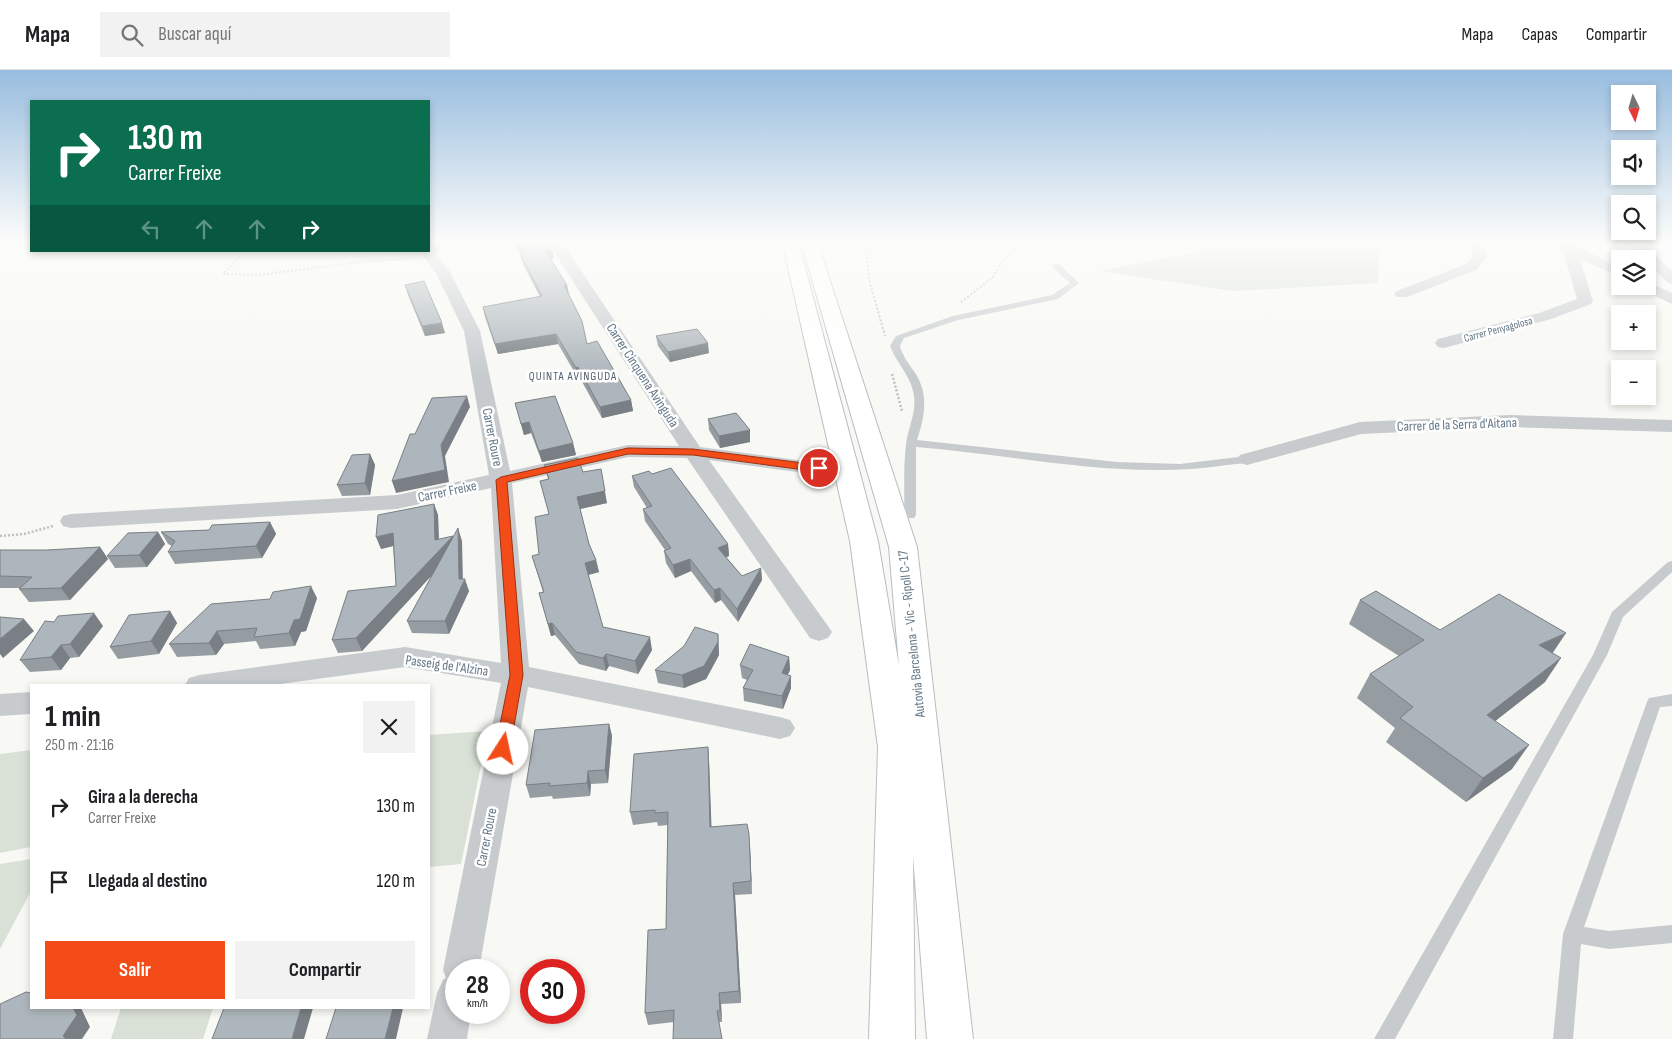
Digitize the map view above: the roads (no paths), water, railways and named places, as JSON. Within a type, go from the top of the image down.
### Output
[{"type":"highway","name":"Autovia Barcelona - Vic - Ripoll C-17","points":[[807,286],[864,541],[895,747],[892,1039]]},
{"type":"highway","name":"Autovia Barcelona - Vic - Ripoll C-17","points":[[812,286],[903,547],[950,1039]]},
{"type":"street","name":"Carrer Roure","points":[[450,286],[472,331],[501,480],[516,675],[463,959]]},
{"type":"street","name":"Carrer Cinquena Avinguda","points":[[584,286],[693,452],[819,632]]},
{"type":"street","points":[[1402,294],[1422,286]]},
{"type":"street","name":"Carrer Penyagolosa","points":[[1444,343],[1545,316],[1584,301],[1579,286]]},
{"type":"street","points":[[1656,291],[1672,299]]},
{"type":"street","name":"Carrer de la Serra d'Aitana","points":[[1247,459],[1360,428],[1510,421],[1672,426]]},
{"type":"street","name":"Carrer Freixe","points":[[71,521],[397,502],[628,451],[693,452],[819,468]]},
{"type":"street","name":"Passeig de l'Alzina","points":[[206,684],[406,657],[516,675],[780,728]]},
{"type":"street","points":[[0,706],[30,703]]},
{"type":"street","points":[[448,1039],[451,1024]]},
{"type":"lane","points":[[910,514],[911,443],[920,417],[916,384],[898,358],[895,346],[900,336],[956,318],[1055,297],[1070,286]]},
{"type":"lane","points":[[911,443],[986,450],[1075,463],[1160,469],[1208,466],[1247,459]]},
{"type":"lane","points":[[1384,1039],[1600,656],[1617,616],[1672,565]]},
{"type":"lane","points":[[1563,1039],[1572,934],[1654,702],[1672,700]]},
{"type":"lane","points":[[1572,934],[1609,940],[1672,934]]},
{"type":"district","name":"QUINTA AVINGUDA","points":[[573,376]]}]
